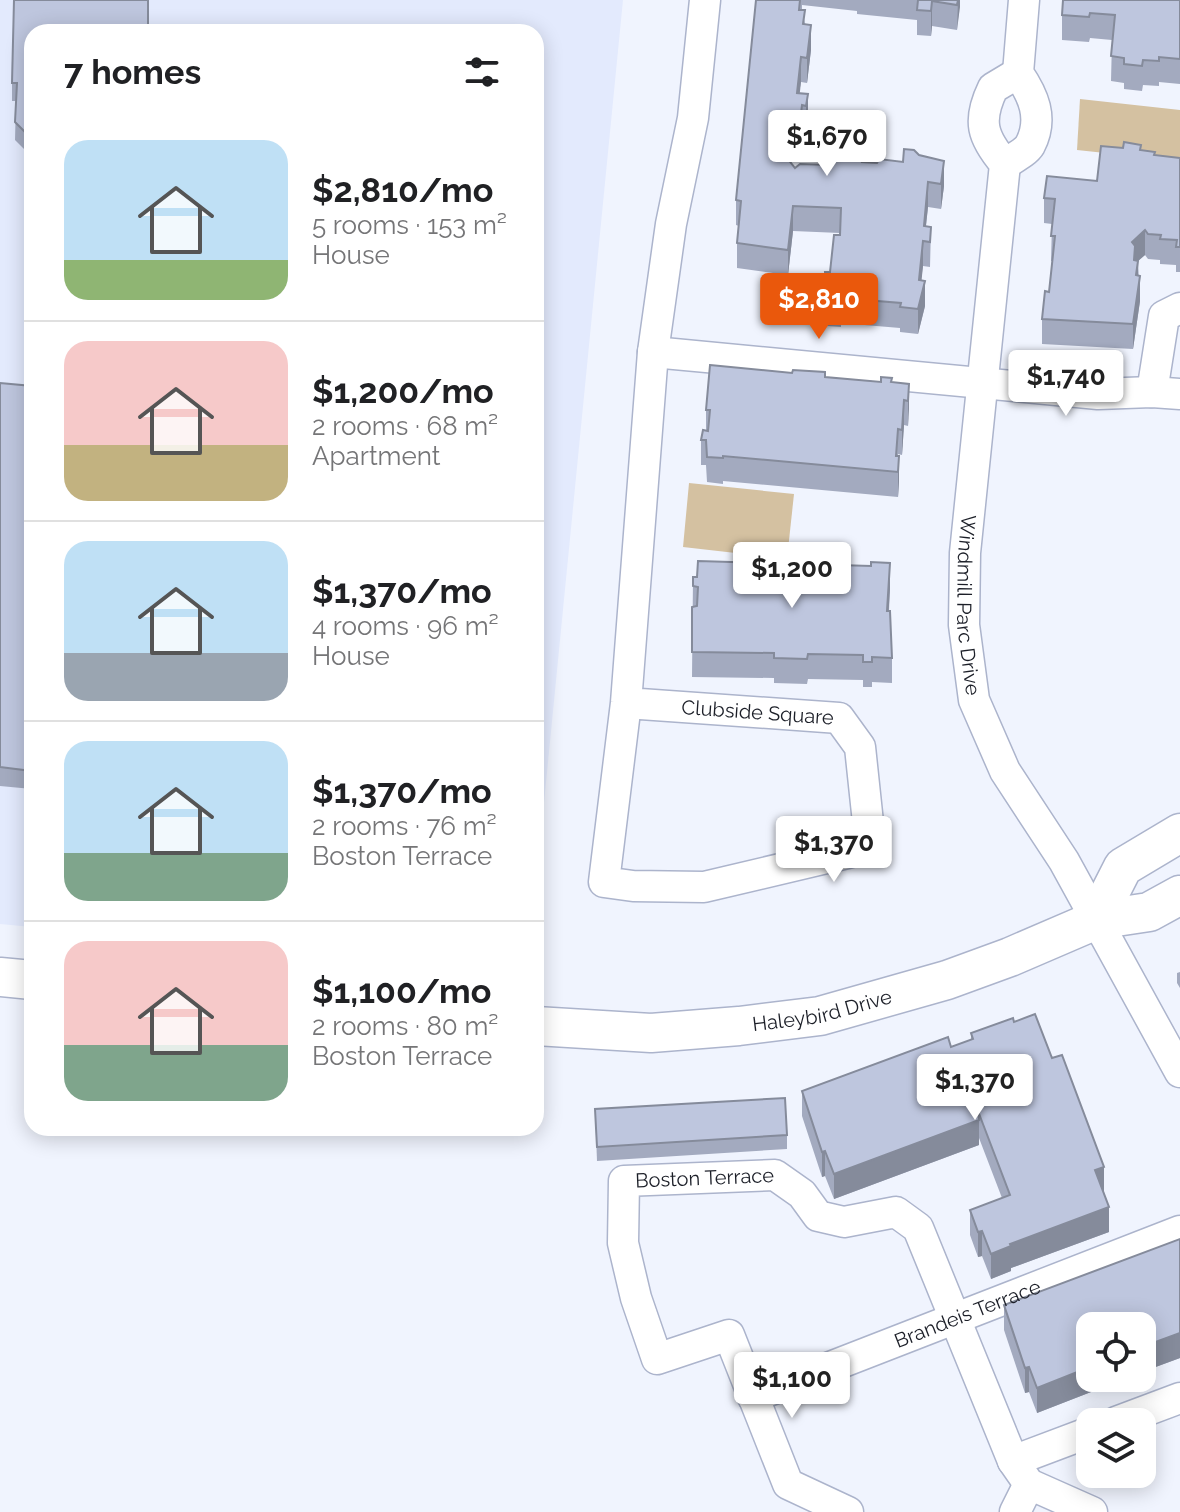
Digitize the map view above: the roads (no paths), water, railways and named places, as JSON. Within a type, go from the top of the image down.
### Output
[{"type":"street","name":"Clubside Square","points":[[626,703],[839,718],[860,747],[869,832],[848,853],[704,887],[633,886],[604,882],[626,703],[653,352],[671,224],[693,118],[705,0]]},
{"type":"street","points":[[1018,73],[993,88],[983,120],[985,139],[1005,164],[1029,147],[1035,126],[1037,108],[1031,91],[1018,73],[1024,0]]},
{"type":"street","name":"Windmill Parc Drive","points":[[1005,164],[965,553],[964,625],[974,700],[1005,771],[1064,861],[1180,1072]]},
{"type":"street","points":[[653,352],[1098,394],[1166,393],[1164,316],[1180,308]]},
{"type":"street","points":[[1096,920],[1123,867],[1180,833]]},
{"type":"street","name":"Haleybird Drive","points":[[544,1026],[651,1033],[820,1016],[947,980],[1096,920],[1149,912],[1180,895]]},
{"type":"street","points":[[0,977],[24,979]]},
{"type":"street","name":"Boston Terrace","points":[[848,1512],[788,1484],[729,1335],[657,1359],[636,1298],[623,1243],[624,1181],[775,1175],[802,1194],[818,1216],[844,1222],[896,1212],[918,1228],[1021,1472]]},
{"type":"street","name":"Brandeis Terrace","points":[[753,1397],[1180,1231]]},
{"type":"street","points":[[1153,1408],[1180,1398]]},
{"type":"street","points":[[1021,1472],[1076,1440]]},
{"type":"street","points":[[1015,1512],[1021,1472]]},
{"type":"street","points":[[1021,1472],[1092,1512]]}]
